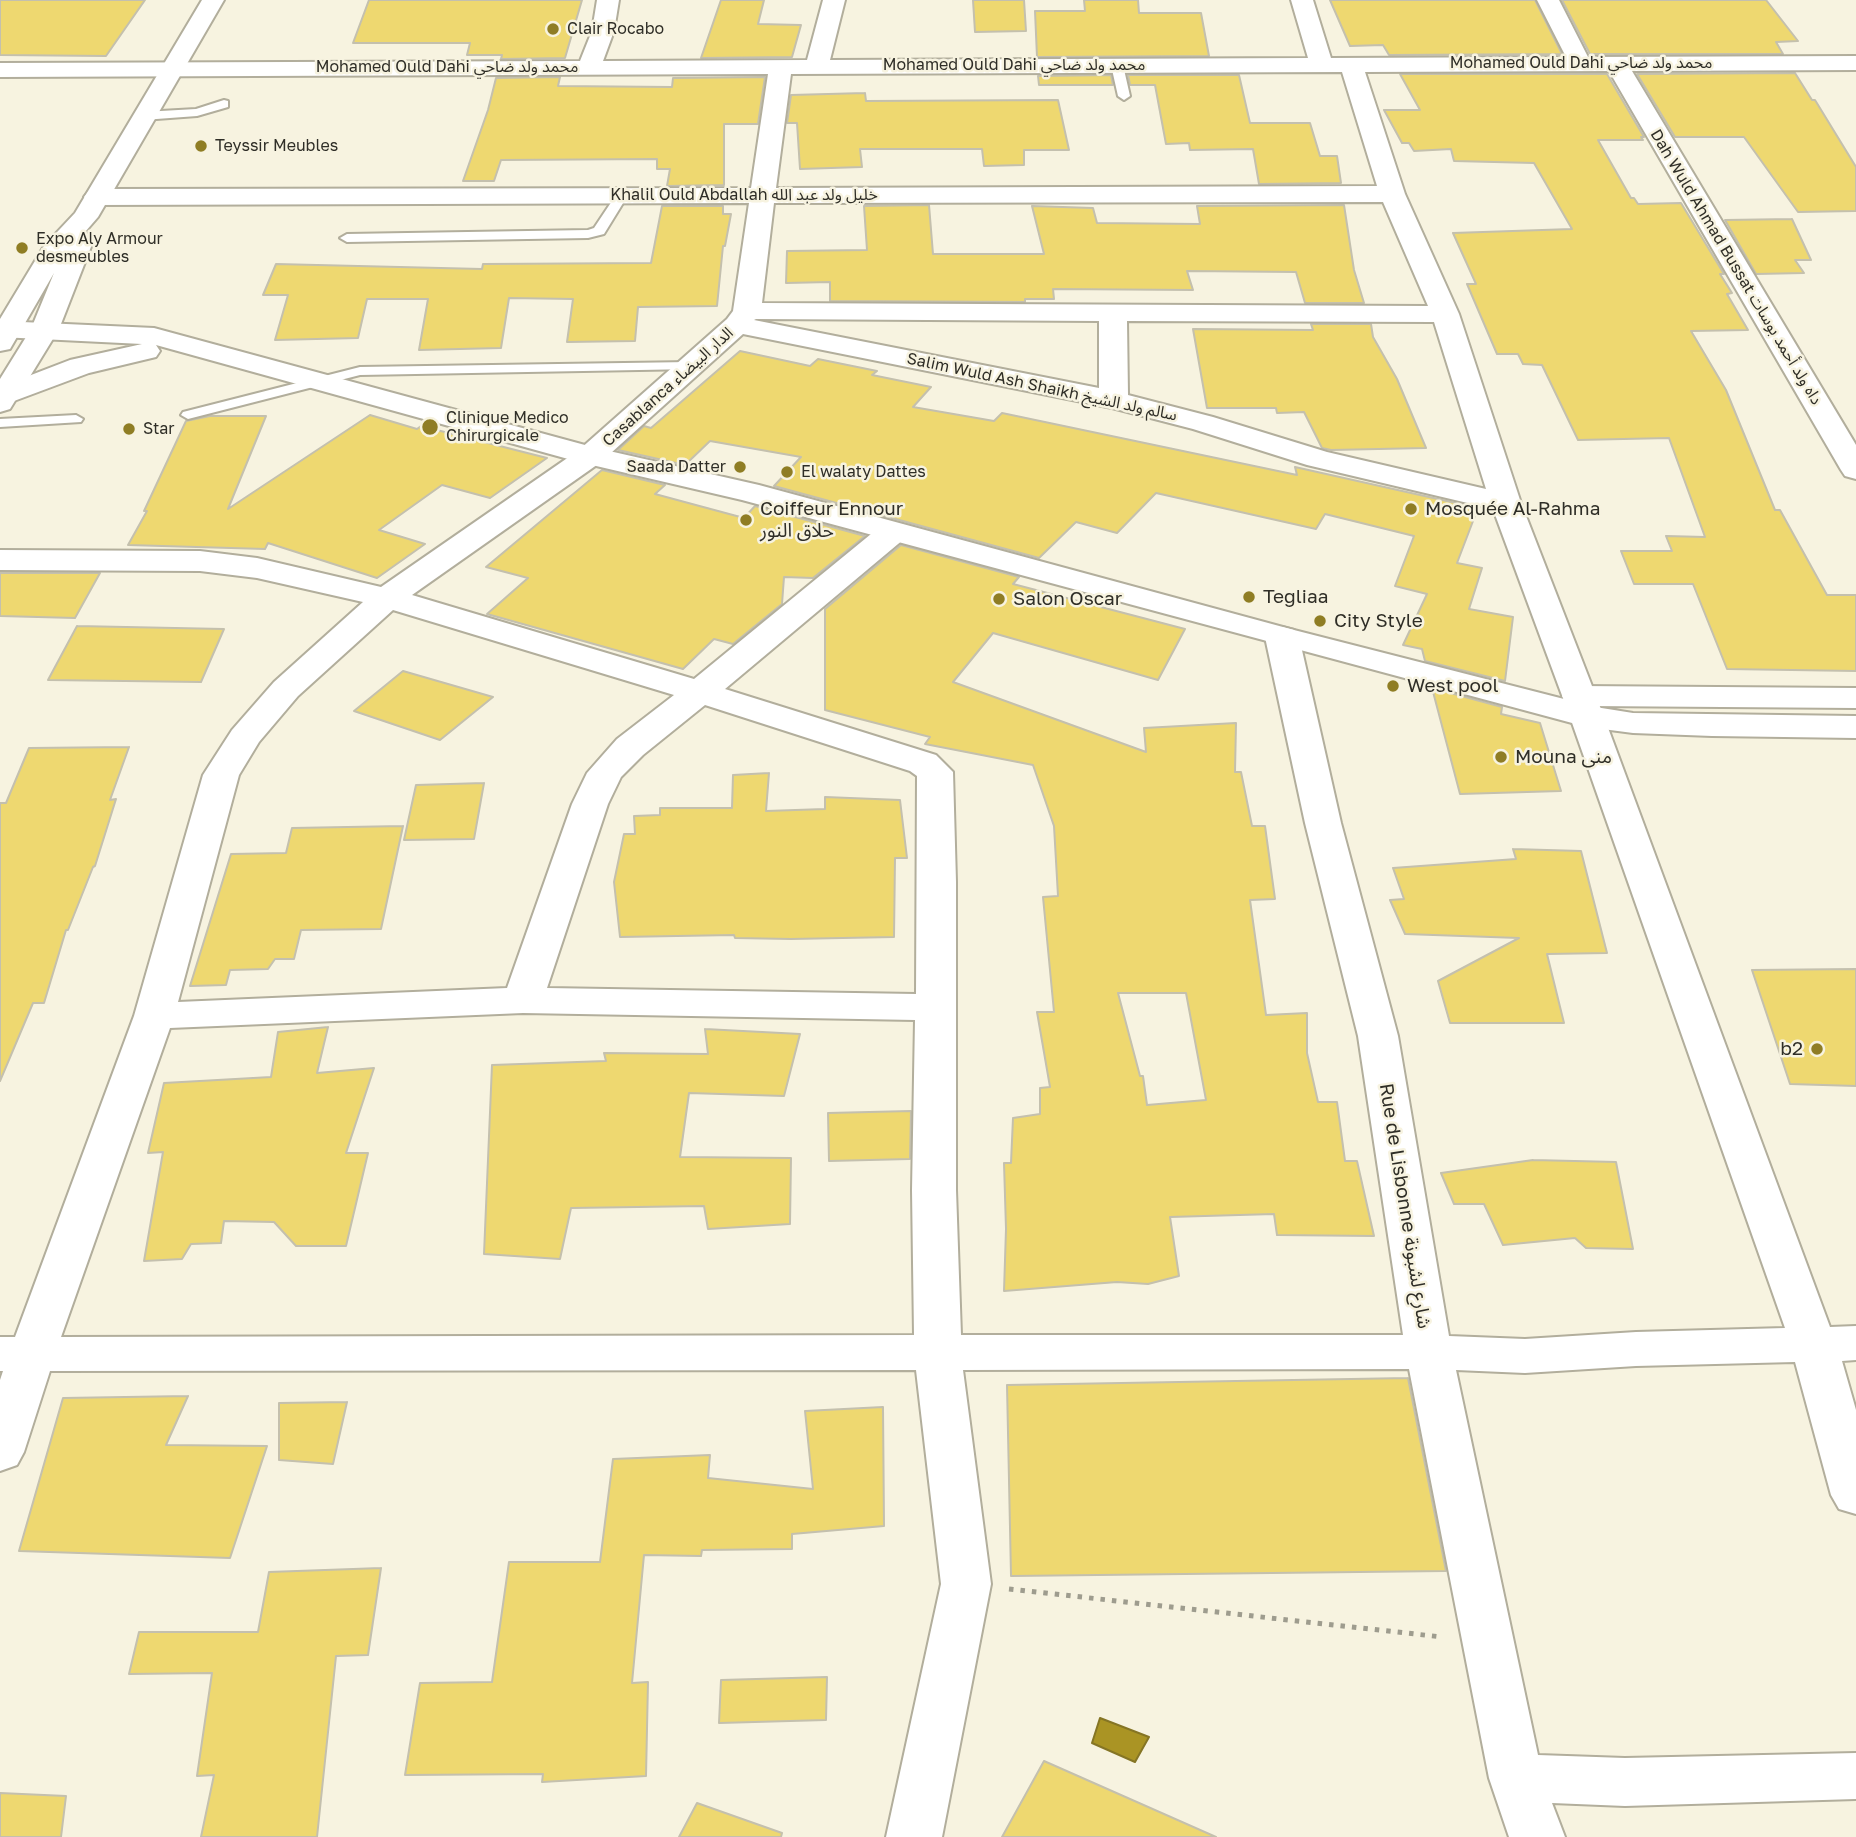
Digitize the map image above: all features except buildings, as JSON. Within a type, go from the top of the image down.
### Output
[{"type":"street","points":[[212,0],[91,207],[53,252],[2,336],[150,344],[204,351],[590,456],[748,492],[1491,692],[1583,707],[1633,723],[1856,727]]},
{"type":"street","points":[[589,67],[603,31],[608,0]]},
{"type":"street","points":[[817,66],[834,0]]},
{"type":"street","points":[[1302,0],[1321,64]]},
{"type":"street","points":[[1548,0],[1580,63]]},
{"type":"street","name":"Dah Wuld Ahmad Bussat داه ولد أحمد بوسات","points":[[1616,63],[1856,470]]},
{"type":"street","name":"Mohamed Ould Dahi محمد ولد ضاحي","points":[[0,70],[172,68],[253,74],[589,67],[1856,63]]},
{"type":"street","points":[[1351,64],[1392,194],[1445,314],[1506,503],[1583,707],[1835,1344],[1856,1494]]},
{"type":"street","name":"Casablanca الدار البيضاء","points":[[0,1452],[16,1354],[154,1016],[221,775],[244,737],[286,689],[387,598],[590,456],[742,318],[764,195],[780,67]]},
{"type":"street","name":"Khalil Ould Abdallah خليل ولد عبد الله","points":[[91,207],[622,195],[1392,194]]},
{"type":"street","points":[[2,407],[61,293],[79,248],[91,207]]},
{"type":"street","points":[[61,293],[75,312],[150,344]]},
{"type":"street","points":[[742,318],[1113,313],[1445,314]]},
{"type":"street","points":[[1113,313],[1114,400]]},
{"type":"street","name":"Salim Wuld Ash Shaikh سالم ولد الشيخ","points":[[742,318],[1114,400],[1203,423],[1318,459],[1506,503]]},
{"type":"street","points":[[2,407],[80,366],[150,344]]},
{"type":"street","points":[[523,1000],[590,804],[605,774],[630,747],[893,532]]},
{"type":"street","points":[[0,560],[200,561],[257,568],[387,598],[700,692],[923,763],[934,772],[934,1190],[938,1355],[966,1584],[914,1837]]},
{"type":"street","name":"Rue de Lisbonne شارع لشبونة","points":[[1282,637],[1323,823],[1378,1036],[1429,1352],[1516,1778],[1537,1837]]},
{"type":"street","points":[[1583,707],[1856,698]]},
{"type":"street","points":[[154,1016],[523,1000],[935,1007]]},
{"type":"street","points":[[16,1354],[938,1355],[1429,1352],[1525,1356],[1636,1349],[1835,1344]]},
{"type":"street","points":[[1516,1778],[1625,1782],[1856,1776]]},
{"type":"lane","points":[[1117,65],[1124,96]]},
{"type":"lane","points":[[144,116],[197,112],[224,104]]},
{"type":"lane","points":[[347,238],[588,234],[599,231],[622,195]]},
{"type":"lane","points":[[188,415],[360,371],[690,366]]},
{"type":"lane","points":[[2,407],[76,419]]},
{"type":"path","points":[[966,1584],[1488,1642]]},
{"type":"shaded area","points":[[1100,1718],[1149,1737],[1135,1762],[1092,1743]]},
{"type":"place","name":"Clair Rocabo","points":[[553,29]]},
{"type":"place","name":"Teyssir Meubles","points":[[201,146]]},
{"type":"place","name":"Expo Aly Armour desmeubles","points":[[22,248]]},
{"type":"place","name":"Clinique Medico Chirurgicale","points":[[430,427]]},
{"type":"place","name":"Star","points":[[129,429]]},
{"type":"place","name":"Saada Datter","points":[[740,467]]},
{"type":"place","name":"El walaty Dattes","points":[[787,472]]},
{"type":"place","name":"Mosquée Al-Rahma","points":[[1411,509]]},
{"type":"place","name":"Coiffeur Ennour حلاق النور","points":[[746,520]]},
{"type":"place","name":"Tegliaa","points":[[1249,597]]},
{"type":"place","name":"Salon Oscar","points":[[999,599]]},
{"type":"place","name":"City Style","points":[[1320,621]]},
{"type":"place","name":"West pool","points":[[1393,686]]},
{"type":"place","name":"Mouna منى","points":[[1501,757]]},
{"type":"place","name":"b2","points":[[1817,1049]]}]
